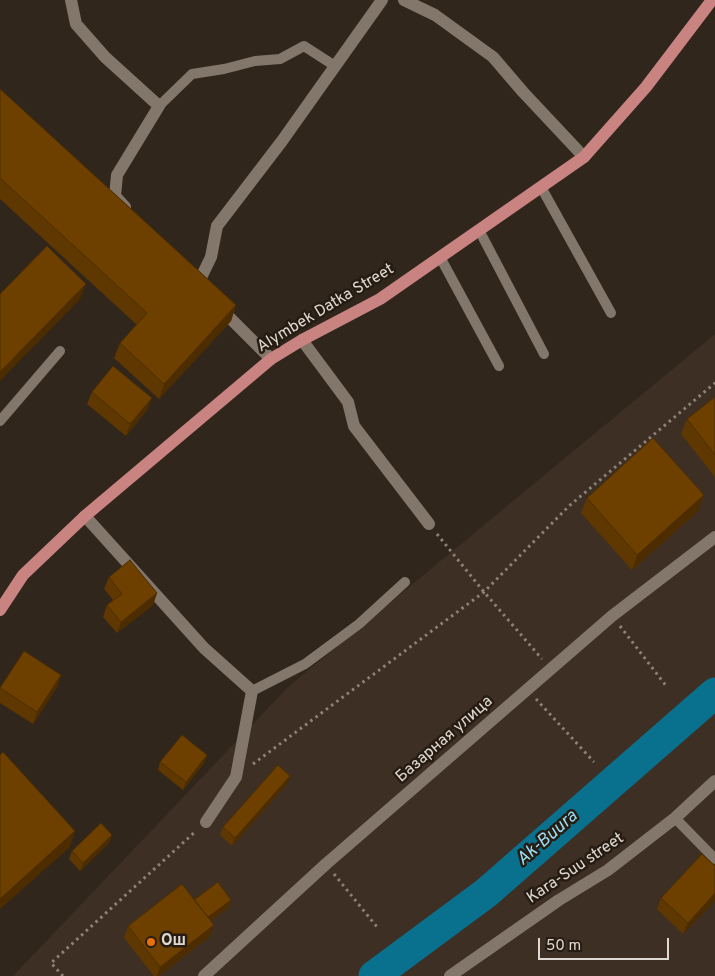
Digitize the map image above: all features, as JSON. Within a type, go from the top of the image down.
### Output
[{"type":"main road","name":"Alymbek Datka Street","points":[[0,610],[23,575],[85,516],[271,358],[380,299],[584,157],[646,87],[712,0]]},
{"type":"street","points":[[71,0],[76,24],[105,57],[159,106],[117,174],[115,196],[134,217]]},
{"type":"street","points":[[271,358],[201,290],[217,226],[282,140],[382,0]]},
{"type":"street","points":[[404,0],[435,15],[493,57],[584,157]]},
{"type":"street","points":[[302,340],[348,402],[354,426],[429,524]]},
{"type":"street","points":[[85,516],[204,648],[252,691],[236,777],[206,822]]},
{"type":"street","name":"Базарная улица","points":[[204,976],[326,864],[612,616],[715,537]]},
{"type":"street","name":"Kara-Suu street","points":[[450,976],[559,900],[608,870],[675,818],[715,781]]},
{"type":"lane","points":[[159,106],[192,74],[224,69],[255,60],[280,59],[304,46],[335,66]]},
{"type":"lane","points":[[541,187],[611,313]]},
{"type":"lane","points":[[478,230],[544,354]]},
{"type":"lane","points":[[440,257],[499,366]]},
{"type":"lane","points":[[0,421],[60,351]]},
{"type":"lane","points":[[252,691],[305,664],[359,624],[405,582]]},
{"type":"lane","points":[[675,818],[715,859]]},
{"type":"path","points":[[236,777],[484,592],[569,506],[715,383]]},
{"type":"path","points":[[429,524],[484,592],[551,669]]},
{"type":"path","points":[[612,616],[666,687]]},
{"type":"path","points":[[528,689],[594,762]]},
{"type":"path","points":[[63,976],[51,963],[206,822]]},
{"type":"path","points":[[326,864],[377,927]]},
{"type":"shaded area","points":[[715,334],[715,976],[13,976],[288,687]]},
{"type":"building","points":[[0,89],[236,305],[164,384],[120,343],[147,313],[0,180]]},
{"type":"building","points":[[47,246],[86,284],[0,372],[0,294]]},
{"type":"building","points":[[113,366],[152,398],[130,424],[92,392]]},
{"type":"building","points":[[715,397],[715,455],[687,419]]},
{"type":"building","points":[[653,438],[704,495],[637,555],[587,498]]},
{"type":"building","points":[[130,560],[157,593],[121,622],[107,605],[122,594],[109,577]]},
{"type":"building","points":[[24,651],[61,675],[37,712],[0,688]]},
{"type":"building","points":[[182,735],[207,755],[186,782],[160,762]]},
{"type":"building","points":[[3,752],[75,831],[0,899],[0,755]]},
{"type":"building","points":[[278,765],[290,776],[235,838],[223,827]]},
{"type":"building","points":[[101,823],[112,835],[83,863],[72,851]]},
{"type":"building","points":[[702,854],[715,866],[715,893],[688,923],[661,898]]},
{"type":"building","points":[[218,882],[231,900],[208,917],[194,900]]},
{"type":"building","points":[[182,884],[214,925],[160,967],[128,926]]},
{"type":"waterway","name":"Ak-Buura","points":[[374,976],[486,893],[715,693]]},
{"type":"place","name":"Ош","points":[[151,942]]}]
